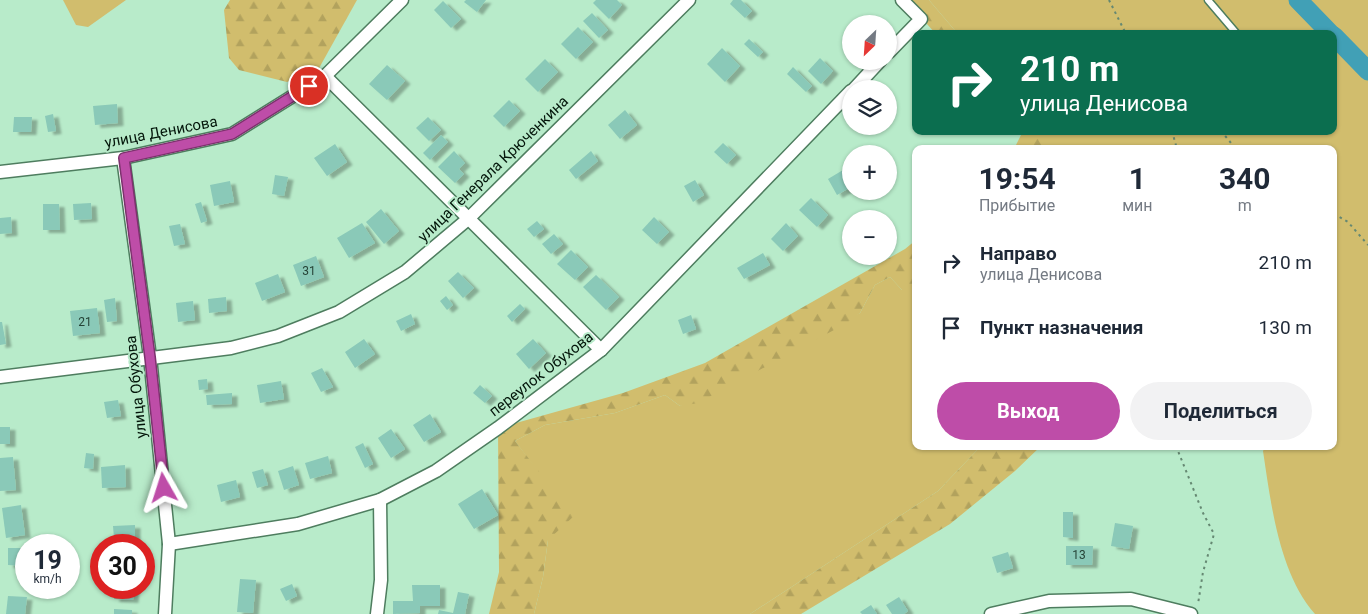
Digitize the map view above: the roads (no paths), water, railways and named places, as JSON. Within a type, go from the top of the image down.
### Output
[{"type":"street","name":"улица Денисова","points":[[0,172],[124,158],[232,134],[325,76],[402,0]]},
{"type":"street","name":"улица Генерала Крюченкина","points":[[0,377],[240,346],[278,336],[339,312],[406,272],[468,219],[689,0]]},
{"type":"street","points":[[898,43],[922,18],[902,0]]},
{"type":"street","name":"переулок Обухова","points":[[862,80],[871,70]]},
{"type":"street","points":[[325,76],[601,350]]},
{"type":"street","name":"переулок Обухова","points":[[170,544],[298,524],[380,500],[436,471],[498,428],[601,350],[842,100]]},
{"type":"street","name":"улица Обухова","points":[[124,158],[150,357],[170,544],[165,614]]},
{"type":"street","points":[[377,614],[381,580],[380,500]]},
{"type":"street","points":[[992,614],[1049,601],[1131,599],[1194,610]]},
{"type":"lane","points":[[1208,0],[1233,30]]},
{"type":"waterway","points":[[1298,0],[1327,30]]},
{"type":"waterway","points":[[1337,39],[1368,71]]}]
